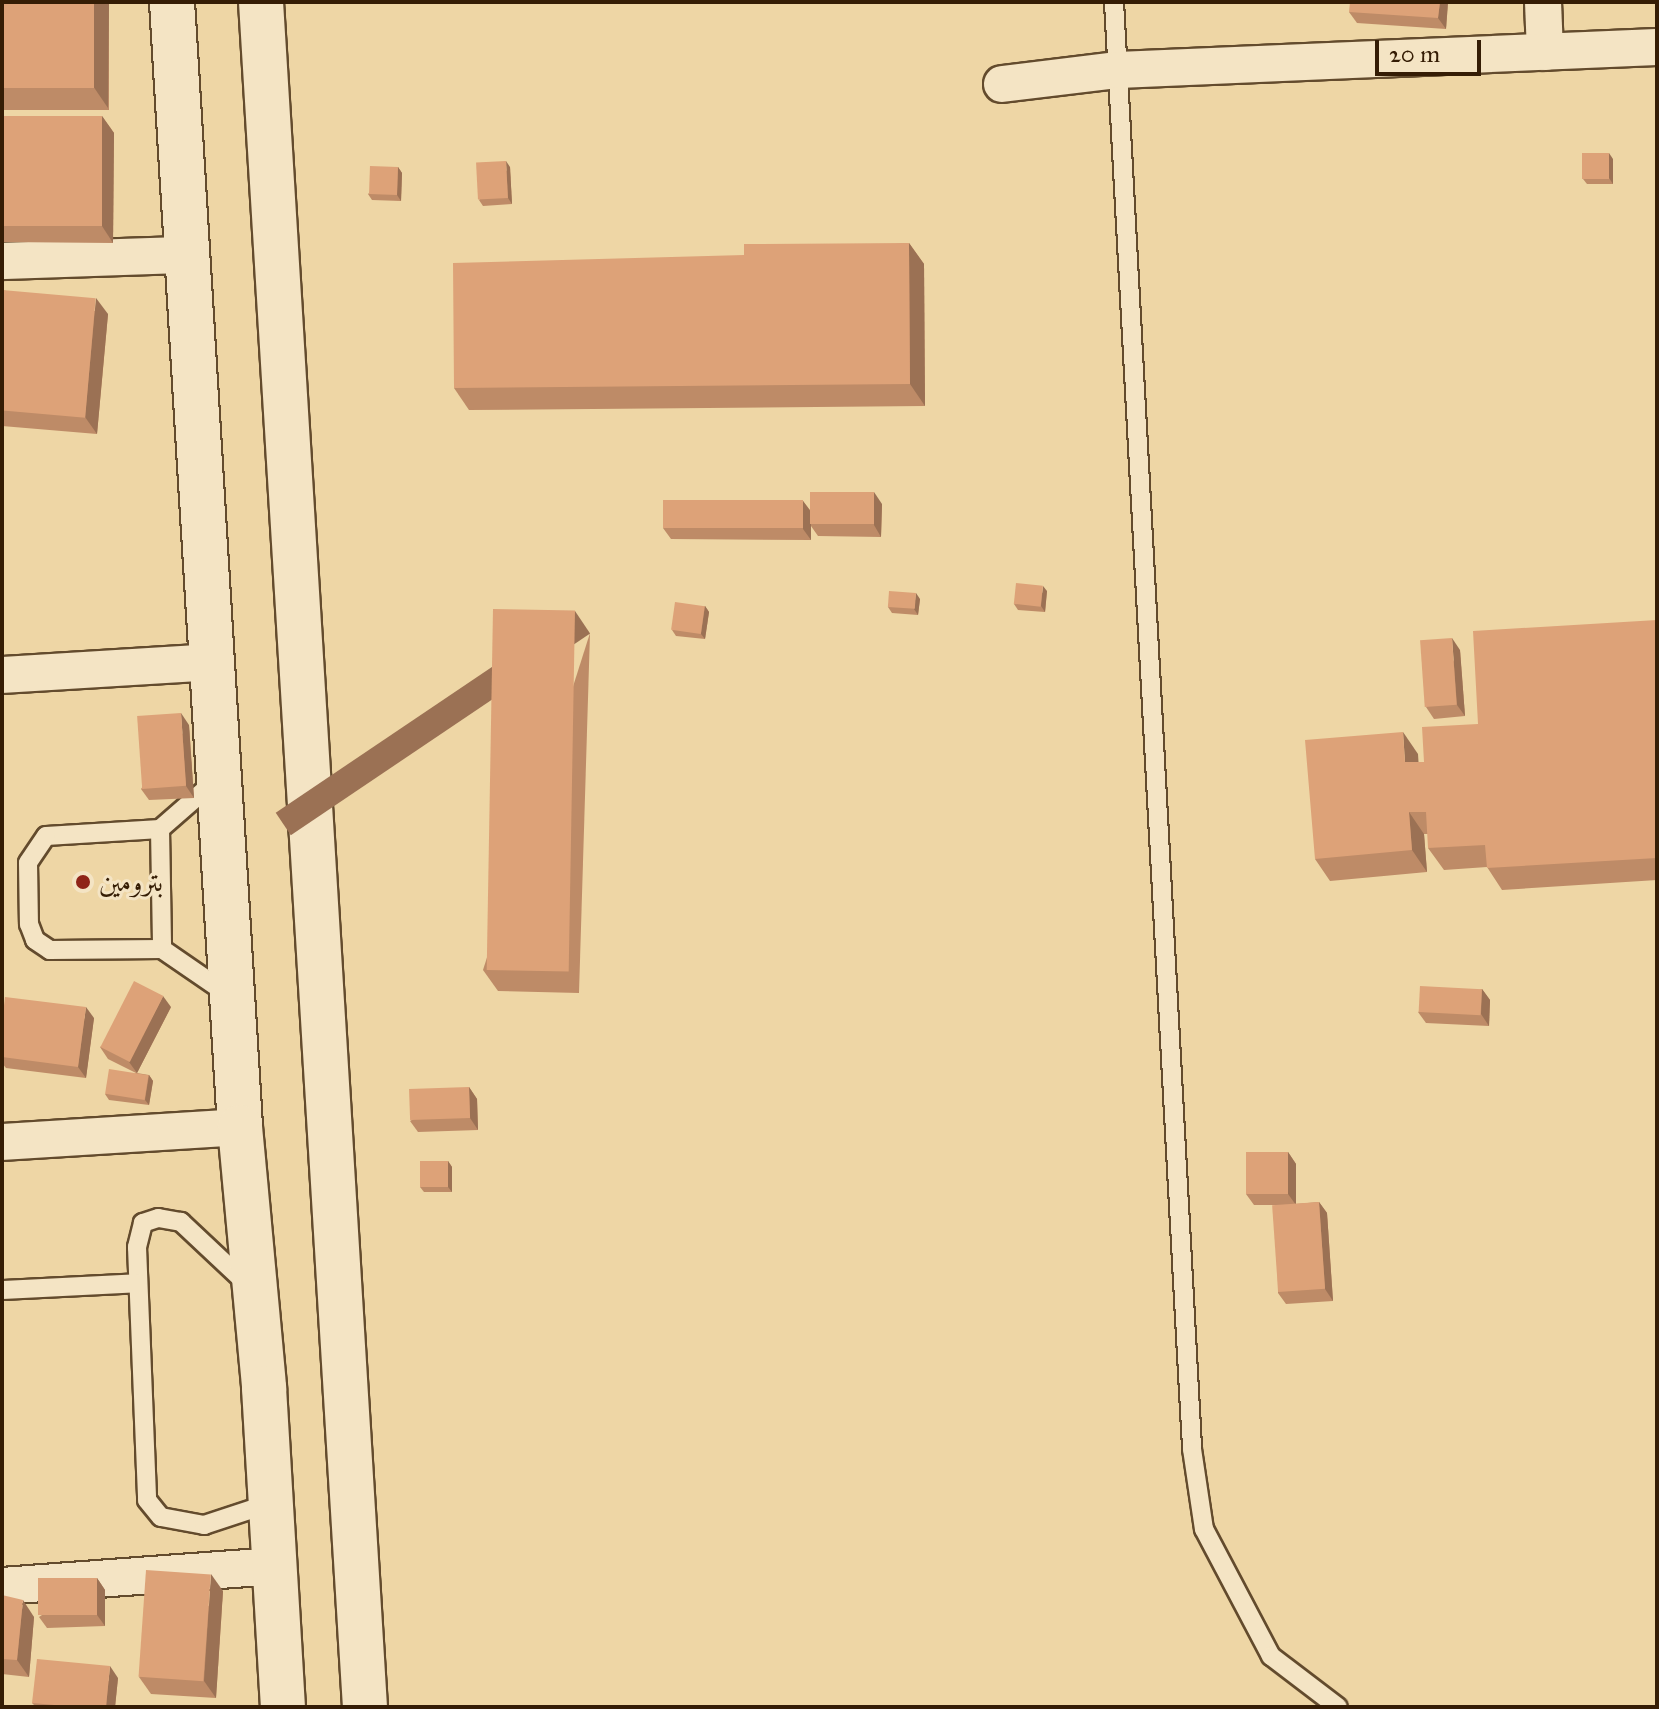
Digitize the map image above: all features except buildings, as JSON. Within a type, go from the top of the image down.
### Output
[{"type":"street","points":[[172,2],[240,1127],[271,1503],[283,1707]]},
{"type":"street","points":[[261,2],[365,1707]]},
{"type":"street","points":[[1543,2],[1545,52]]},
{"type":"street","points":[[1002,84],[1118,70],[1657,47]]},
{"type":"street","points":[[2,261],[186,255]]},
{"type":"street","points":[[2,675],[213,662]]},
{"type":"street","points":[[2,1142],[240,1127]]},
{"type":"street","points":[[2,1586],[274,1566]]},
{"type":"lane","points":[[1114,2],[1192,1449],[1204,1529],[1271,1656],[1338,1707]]},
{"type":"lane","points":[[220,776],[160,829],[46,836],[28,863],[29,924],[35,940],[50,950],[162,949],[232,998]]},
{"type":"lane","points":[[160,829],[162,949]]},
{"type":"lane","points":[[255,1291],[181,1222],[158,1218],[143,1223],[137,1247],[147,1500],[161,1517],[204,1525],[271,1503]]},
{"type":"lane","points":[[2,1290],[138,1283]]},
{"type":"place","name":"بترومين","points":[[83,882]]}]
